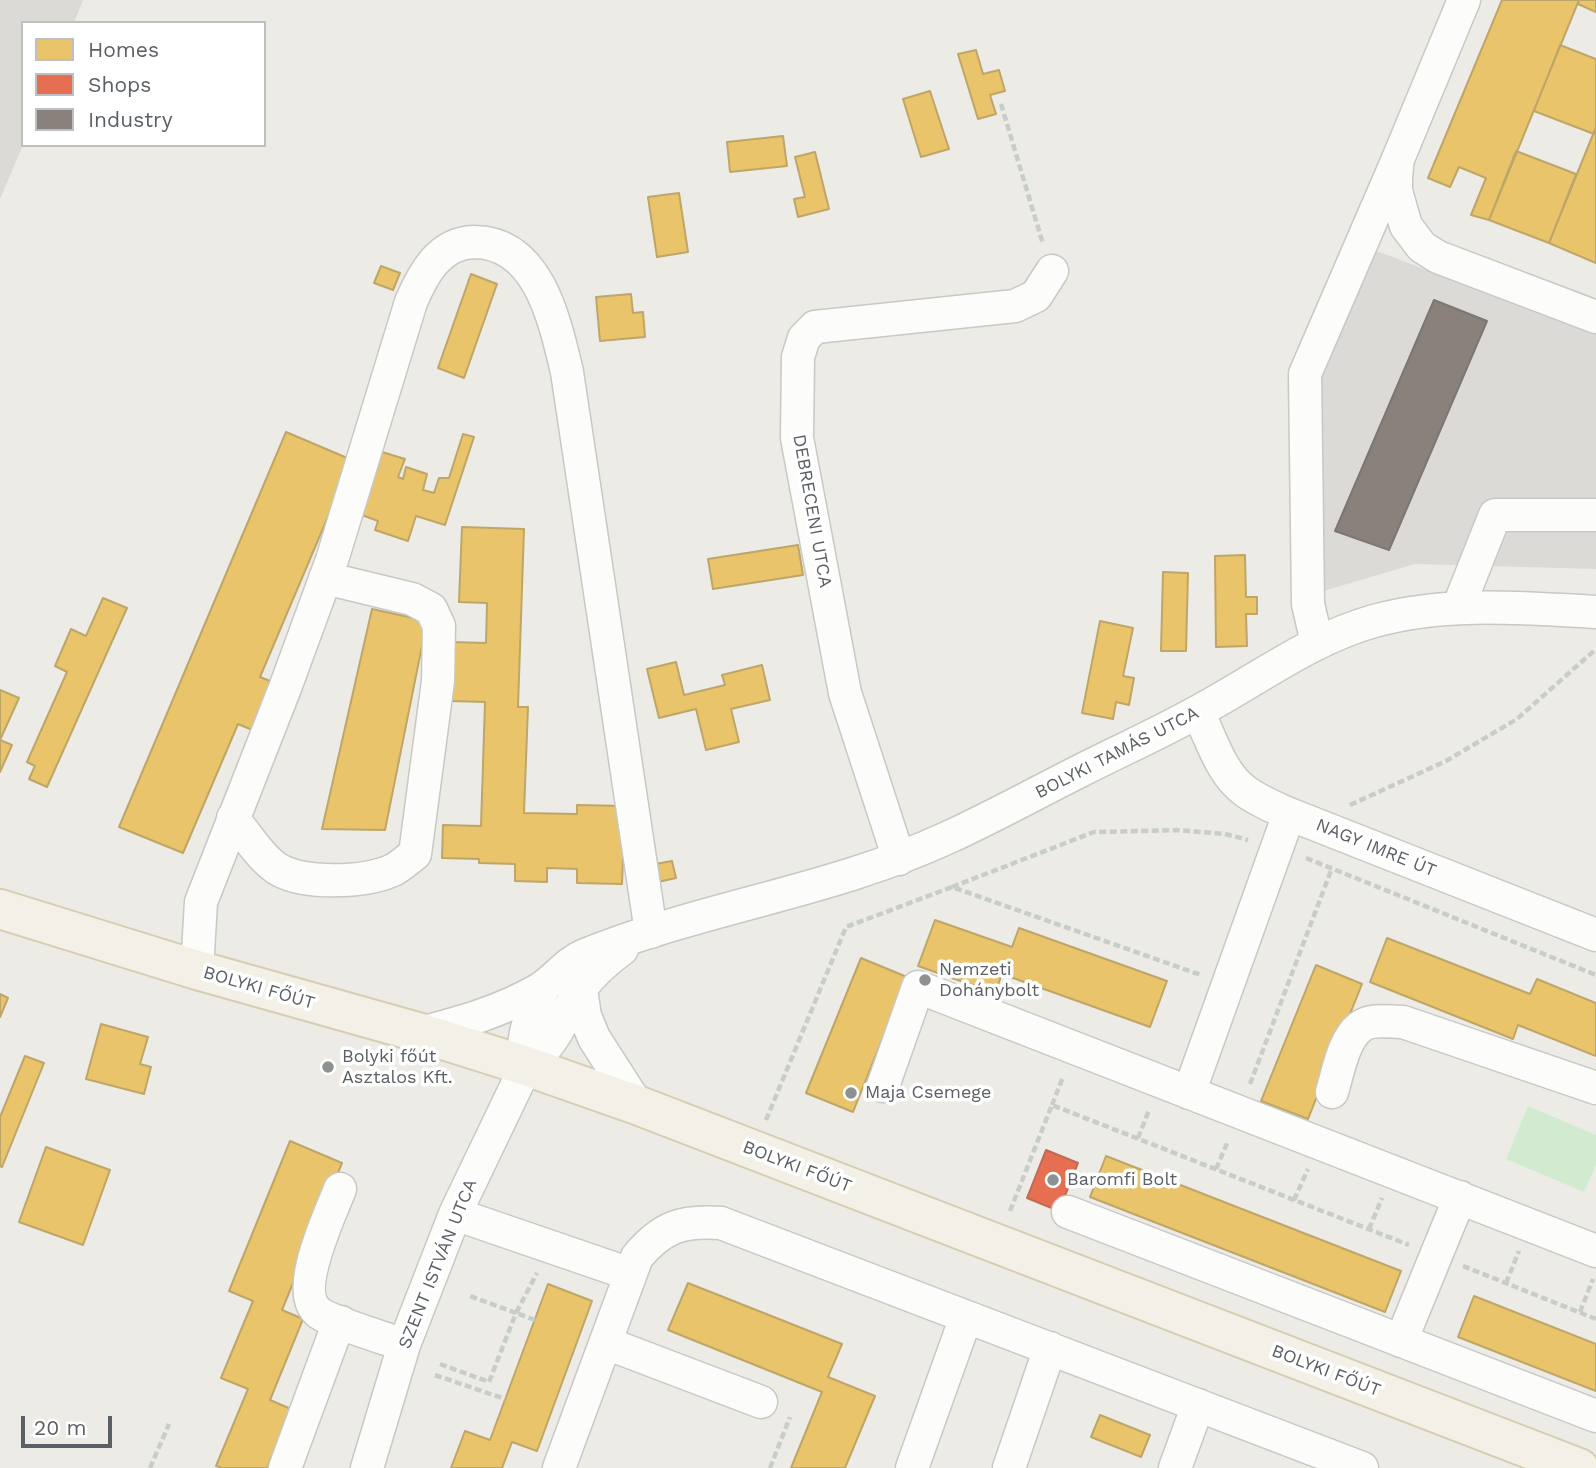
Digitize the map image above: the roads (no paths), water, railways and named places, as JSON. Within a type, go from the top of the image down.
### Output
[{"type":"main road","name":"BOLYKI FŐÚT","points":[[0,909],[197,970],[421,1033],[637,1105],[1579,1468]]},
{"type":"street","points":[[1317,643],[1308,604],[1305,374],[1464,0]]},
{"type":"street","points":[[1398,159],[1396,191],[1401,212],[1406,226],[1422,247],[1438,257],[1596,317]]},
{"type":"street","points":[[197,970],[201,902],[325,578],[411,302],[431,265],[444,251],[455,246],[483,242],[498,245],[514,253],[533,275],[551,310],[567,372],[645,934]]},
{"type":"street","name":"DEBRECENI UTCA","points":[[899,859],[845,693],[797,438],[798,357],[804,338],[815,327],[1016,306],[1036,296],[1052,271]]},
{"type":"street","points":[[1458,608],[1495,515],[1596,515]]},
{"type":"street","points":[[233,818],[276,868],[301,877],[361,879],[393,870],[415,854],[438,681],[439,626],[431,609],[412,599],[325,578]]},
{"type":"street","name":"BOLYKI TAMÁS UTCA","points":[[645,934],[591,975],[553,1040],[526,1066],[522,1044],[525,1030],[544,987],[557,973],[582,956],[645,934],[899,859],[949,837],[1198,712],[1317,643],[1376,620],[1416,611],[1458,608],[1596,612]]},
{"type":"street","name":"NAGY IMRE ÚT","points":[[1198,712],[1224,766],[1234,782],[1247,793],[1300,818],[1596,935]]},
{"type":"street","points":[[1189,1093],[1227,984],[1300,818]]},
{"type":"street","name":"BOLYKI TAMÁS UTCA","points":[[421,1033],[487,1015],[544,987]]},
{"type":"street","points":[[883,1086],[918,988],[1596,1251]]},
{"type":"street","points":[[581,989],[585,1016],[594,1038],[637,1105]]},
{"type":"street","points":[[1332,1092],[1348,1042],[1360,1026],[1379,1021],[1403,1022],[1596,1088]]},
{"type":"street","name":"SZENT ISTVÁN UTCA","points":[[367,1468],[404,1345],[454,1214],[526,1066]]},
{"type":"street","points":[[340,1189],[311,1267],[309,1298],[318,1313],[404,1345]]},
{"type":"street","points":[[1401,1341],[1460,1197]]},
{"type":"street","points":[[1068,1212],[1596,1416]]},
{"type":"street","points":[[454,1214],[630,1274]]},
{"type":"street","points":[[558,1468],[637,1257],[652,1240],[669,1228],[691,1222],[721,1223],[1362,1468]]},
{"type":"street","points":[[912,1468],[966,1317]]},
{"type":"street","points":[[285,1468],[341,1322]]},
{"type":"street","points":[[606,1343],[761,1402]]},
{"type":"street","points":[[1009,1468],[1050,1348]]},
{"type":"street","points":[[1175,1468],[1198,1405]]},
{"type":"place","name":"Nemzeti Dohánybolt","points":[[925,980]]},
{"type":"place","name":"Bolyki főút Asztalos Kft.","points":[[328,1067]]},
{"type":"place","name":"Maja Csemege","points":[[851,1093]]},
{"type":"place","name":"Baromfi Bolt","points":[[1053,1180]]}]
